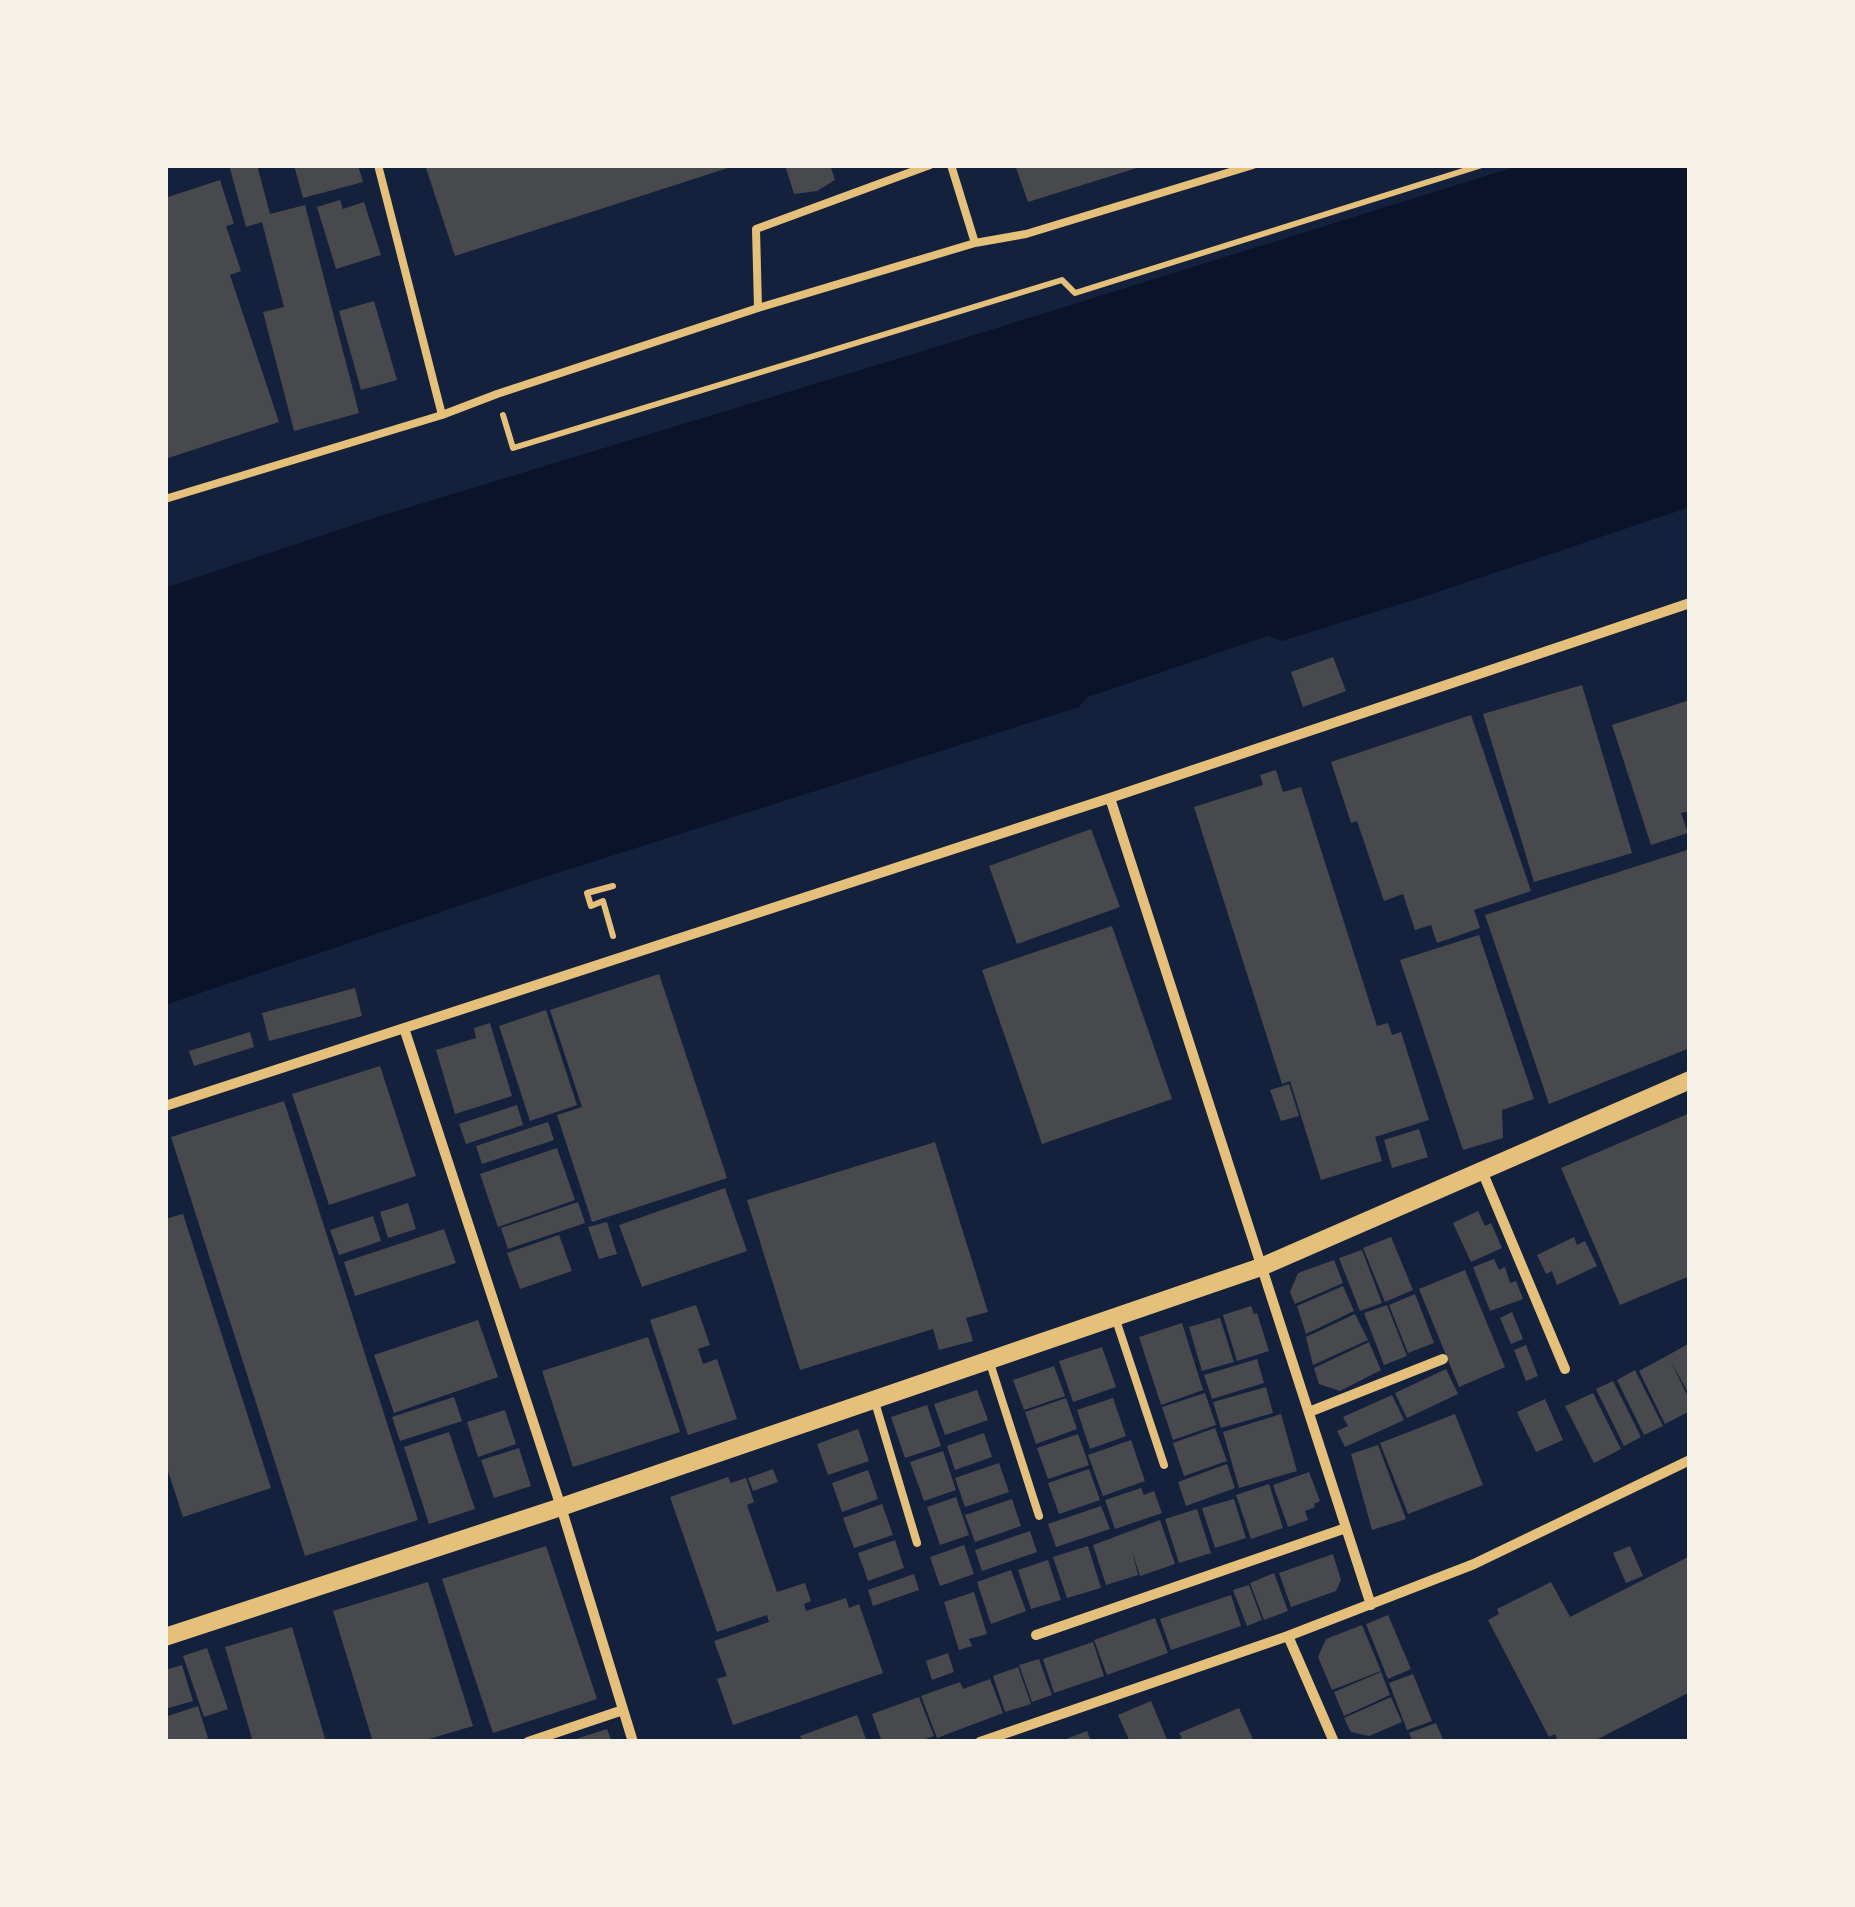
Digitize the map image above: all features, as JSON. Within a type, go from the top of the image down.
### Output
[{"type":"street","points":[[165,1106],[1110,798],[1690,602]]},
{"type":"street","points":[[1110,798],[1370,1605]]},
{"type":"street","points":[[404,1028],[634,1742]]},
{"type":"street","points":[[165,1637],[560,1507],[1261,1267],[1690,1080]]},
{"type":"street","points":[[1482,1170],[1565,1370]]},
{"type":"street","points":[[1308,1412],[1443,1360]]},
{"type":"street","points":[[980,1742],[1288,1636],[1474,1564],[1690,1460]]},
{"type":"street","points":[[1036,1634],[1346,1528]]},
{"type":"street","points":[[1288,1636],[1334,1742]]},
{"type":"street","points":[[528,1742],[623,1710]]},
{"type":"lane","points":[[378,165],[442,414]]},
{"type":"lane","points":[[758,308],[756,228],[930,165]]},
{"type":"lane","points":[[951,165],[975,242]]},
{"type":"lane","points":[[165,499],[442,414],[758,308],[975,242],[1026,234],[1253,165]]},
{"type":"lane","points":[[1115,1317],[1164,1466]]},
{"type":"lane","points":[[990,1360],[1039,1516]]},
{"type":"lane","points":[[874,1399],[917,1542]]},
{"type":"path","points":[[497,394],[514,448],[1062,280],[1075,293],[1482,165]]},
{"type":"path","points":[[613,886],[587,894],[591,906],[602,901],[620,958]]},
{"type":"water","points":[[1521,165],[1690,165],[1690,507],[1282,641],[1268,636],[1088,697],[1079,707],[542,878],[165,1005],[165,588],[377,517]]},
{"type":"building","points":[[229,165],[257,165],[270,214],[305,205],[359,413],[294,431],[263,312],[284,307],[262,222],[246,227]]},
{"type":"building","points":[[294,165],[358,165],[363,182],[303,198]]},
{"type":"building","points":[[425,165],[734,165],[734,166],[455,256]]},
{"type":"building","points":[[785,165],[830,165],[835,180],[817,191],[794,194]]},
{"type":"building","points":[[1015,165],[1143,165],[1143,166],[1028,202]]},
{"type":"building","points":[[220,180],[234,224],[226,226],[241,271],[230,275],[279,422],[165,459],[165,198]]},
{"type":"building","points":[[340,200],[343,209],[364,202],[381,255],[336,269],[317,207]]},
{"type":"building","points":[[374,301],[397,380],[361,390],[339,311]]},
{"type":"building","points":[[1333,657],[1346,691],[1303,707],[1291,672]]},
{"type":"building","points":[[1582,685],[1632,853],[1534,882],[1483,714]]},
{"type":"building","points":[[1690,700],[1690,811],[1681,813],[1688,833],[1651,845],[1612,725]]},
{"type":"building","points":[[1471,715],[1531,891],[1474,910],[1480,928],[1437,943],[1431,925],[1415,930],[1403,894],[1384,901],[1357,821],[1351,823],[1331,762]]},
{"type":"building","points":[[1276,770],[1283,792],[1301,787],[1377,1026],[1388,1023],[1392,1035],[1401,1032],[1429,1120],[1375,1137],[1382,1161],[1321,1180],[1290,1081],[1282,1084],[1194,807],[1263,785],[1260,775]]},
{"type":"building","points":[[1091,829],[1120,907],[1017,944],[989,866]]},
{"type":"building","points":[[1687,850],[1690,1048],[1549,1104],[1485,915]]},
{"type":"building","points":[[1112,926],[1172,1099],[1042,1144],[982,970]]},
{"type":"building","points":[[1479,935],[1534,1099],[1502,1110],[1503,1138],[1463,1150],[1400,960]]},
{"type":"building","points":[[659,974],[727,1178],[592,1222],[557,1115],[582,1107],[550,1010]]},
{"type":"building","points":[[355,988],[362,1016],[269,1041],[262,1013]]},
{"type":"building","points":[[546,1010],[577,1105],[530,1121],[499,1026]]},
{"type":"building","points":[[490,1023],[512,1096],[455,1114],[436,1050],[476,1038],[474,1028]]},
{"type":"building","points":[[250,1032],[254,1047],[194,1066],[189,1051]]},
{"type":"building","points":[[380,1066],[416,1176],[329,1205],[292,1094]]},
{"type":"building","points":[[1289,1084],[1299,1116],[1281,1121],[1270,1090]]},
{"type":"building","points":[[284,1101],[418,1520],[305,1556],[171,1137]]},
{"type":"building","points":[[517,1105],[523,1125],[466,1144],[459,1124]]},
{"type":"building","points":[[1690,1113],[1690,1276],[1620,1305],[1561,1168]]},
{"type":"building","points":[[548,1122],[554,1140],[482,1164],[476,1146]]},
{"type":"building","points":[[1419,1129],[1428,1157],[1392,1168],[1384,1140]]},
{"type":"building","points":[[935,1142],[988,1312],[966,1318],[973,1341],[939,1350],[933,1329],[800,1370],[747,1200]]},
{"type":"building","points":[[557,1148],[575,1200],[498,1227],[480,1174]]},
{"type":"building","points":[[725,1188],[747,1251],[642,1287],[619,1225]]},
{"type":"building","points":[[578,1202],[585,1223],[508,1249],[501,1228]]},
{"type":"building","points":[[408,1203],[416,1229],[388,1238],[380,1212]]},
{"type":"building","points":[[1478,1211],[1485,1226],[1491,1223],[1502,1248],[1471,1262],[1453,1223]]},
{"type":"building","points":[[183,1214],[271,1488],[183,1517],[165,1462],[165,1219]]},
{"type":"building","points":[[373,1216],[381,1241],[339,1255],[330,1230]]},
{"type":"building","points":[[607,1222],[617,1254],[599,1259],[588,1227]]},
{"type":"building","points":[[444,1229],[456,1263],[355,1296],[344,1262]]},
{"type":"building","points":[[559,1235],[572,1271],[520,1289],[507,1253]]},
{"type":"building","points":[[1391,1237],[1413,1290],[1385,1302],[1363,1248]]},
{"type":"building","points":[[1574,1237],[1577,1245],[1585,1241],[1597,1266],[1557,1285],[1552,1271],[1546,1274],[1537,1255]]},
{"type":"building","points":[[1362,1250],[1382,1303],[1360,1311],[1339,1258]]},
{"type":"building","points":[[1494,1259],[1499,1270],[1505,1267],[1510,1283],[1516,1281],[1523,1299],[1490,1311],[1473,1267]]},
{"type":"building","points":[[1334,1260],[1343,1283],[1295,1304],[1290,1292],[1298,1273]]},
{"type":"building","points":[[1465,1270],[1505,1367],[1459,1387],[1419,1289]]},
{"type":"building","points":[[1343,1286],[1354,1311],[1306,1334],[1297,1306]]},
{"type":"building","points":[[1415,1294],[1434,1343],[1408,1353],[1389,1305]]},
{"type":"building","points":[[696,1305],[710,1345],[698,1349],[703,1364],[717,1359],[737,1419],[688,1435],[650,1320]]},
{"type":"building","points":[[1387,1305],[1407,1356],[1384,1365],[1364,1313]]},
{"type":"building","points":[[1251,1306],[1269,1351],[1237,1361],[1223,1315]]},
{"type":"building","points":[[1512,1312],[1523,1339],[1511,1344],[1500,1318]]},
{"type":"building","points":[[1355,1314],[1368,1340],[1313,1365],[1306,1337]]},
{"type":"building","points":[[1220,1318],[1234,1362],[1202,1371],[1189,1327]]},
{"type":"building","points":[[478,1320],[498,1377],[394,1413],[374,1355]]},
{"type":"building","points":[[1182,1323],[1203,1390],[1161,1405],[1139,1337]]},
{"type":"building","points":[[648,1337],[680,1432],[573,1467],[542,1371]]},
{"type":"building","points":[[1369,1342],[1381,1370],[1340,1391],[1319,1384],[1314,1368]]},
{"type":"building","points":[[1690,1343],[1690,1396],[1670,1360],[1690,1401],[1690,1411],[1665,1424],[1639,1371]]},
{"type":"building","points":[[1526,1345],[1538,1376],[1526,1381],[1514,1350]]},
{"type":"building","points":[[1102,1347],[1116,1387],[1073,1402],[1059,1361]]},
{"type":"building","points":[[1257,1359],[1264,1383],[1212,1399],[1204,1375]]},
{"type":"building","points":[[1054,1366],[1065,1396],[1024,1410],[1013,1380]]},
{"type":"building","points":[[1446,1369],[1458,1394],[1407,1418],[1395,1393]]},
{"type":"building","points":[[1635,1370],[1663,1426],[1644,1435],[1617,1380]]},
{"type":"building","points":[[1613,1381],[1641,1437],[1624,1446],[1596,1389]]},
{"type":"building","points":[[1266,1387],[1273,1413],[1221,1428],[1213,1402]]},
{"type":"building","points":[[977,1390],[988,1420],[945,1435],[934,1404]]},
{"type":"building","points":[[1205,1393],[1216,1425],[1173,1440],[1162,1407]]},
{"type":"building","points":[[1593,1393],[1621,1449],[1594,1463],[1565,1406]]},
{"type":"building","points":[[1392,1395],[1404,1420],[1345,1447],[1337,1431],[1348,1426],[1343,1417]]},
{"type":"building","points":[[454,1397],[462,1421],[400,1441],[392,1417]]},
{"type":"building","points":[[1066,1398],[1077,1429],[1036,1444],[1025,1412]]},
{"type":"building","points":[[1113,1398],[1126,1436],[1090,1449],[1077,1410]]},
{"type":"building","points":[[1545,1399],[1563,1440],[1536,1452],[1517,1412]]},
{"type":"building","points":[[927,1405],[941,1446],[905,1458],[891,1417]]},
{"type":"building","points":[[505,1410],[516,1444],[478,1457],[467,1422]]},
{"type":"building","points":[[1281,1414],[1297,1471],[1239,1488],[1223,1432]]},
{"type":"building","points":[[1455,1414],[1483,1485],[1408,1514],[1380,1443]]},
{"type":"building","points":[[1215,1428],[1227,1461],[1184,1476],[1173,1443]]},
{"type":"building","points":[[858,1429],[869,1461],[828,1475],[817,1444]]},
{"type":"building","points":[[449,1432],[475,1509],[429,1524],[404,1447]]},
{"type":"building","points":[[984,1433],[992,1457],[955,1470],[947,1446]]},
{"type":"building","points":[[1078,1434],[1089,1465],[1048,1479],[1037,1448]]},
{"type":"building","points":[[1131,1440],[1145,1481],[1103,1496],[1088,1455]]},
{"type":"building","points":[[1378,1445],[1406,1519],[1372,1530],[1351,1454]]},
{"type":"building","points":[[519,1448],[531,1486],[494,1498],[481,1460]]},
{"type":"building","points":[[943,1451],[956,1490],[924,1501],[910,1462]]},
{"type":"building","points":[[999,1463],[1009,1492],[965,1507],[955,1478]]},
{"type":"building","points":[[1227,1464],[1235,1488],[1186,1506],[1178,1482]]},
{"type":"building","points":[[773,1469],[778,1482],[753,1491],[748,1478]]},
{"type":"building","points":[[1089,1469],[1100,1500],[1059,1514],[1048,1483]]},
{"type":"building","points":[[868,1470],[878,1499],[842,1512],[832,1483]]},
{"type":"building","points":[[1309,1472],[1320,1501],[1305,1511],[1308,1520],[1288,1527],[1273,1485]]},
{"type":"building","points":[[728,1477],[731,1483],[746,1478],[754,1502],[747,1505],[777,1592],[805,1583],[811,1601],[804,1604],[806,1611],[846,1598],[849,1608],[859,1604],[883,1673],[733,1725],[717,1679],[727,1676],[714,1641],[769,1622],[767,1615],[717,1632],[670,1497]]},
{"type":"building","points":[[1269,1484],[1283,1528],[1251,1539],[1236,1495]]},
{"type":"building","points":[[1141,1488],[1144,1495],[1154,1491],[1162,1513],[1115,1529],[1105,1500]]},
{"type":"building","points":[[956,1497],[969,1535],[940,1545],[927,1507]]},
{"type":"building","points":[[1012,1499],[1021,1526],[975,1542],[965,1515]]},
{"type":"building","points":[[1234,1499],[1246,1538],[1215,1548],[1202,1508]]},
{"type":"building","points":[[882,1504],[893,1535],[854,1548],[843,1518]]},
{"type":"building","points":[[1101,1506],[1110,1529],[1056,1547],[1048,1524]]},
{"type":"building","points":[[1197,1509],[1211,1553],[1179,1563],[1165,1519]]},
{"type":"building","points":[[1160,1520],[1175,1564],[1140,1576],[1132,1551],[1138,1575],[1106,1585],[1093,1545]]},
{"type":"building","points":[[1030,1531],[1037,1552],[982,1571],[975,1550]]},
{"type":"building","points":[[895,1540],[904,1568],[868,1581],[858,1553]]},
{"type":"building","points":[[964,1545],[974,1574],[940,1586],[930,1557]]},
{"type":"building","points":[[546,1546],[597,1699],[493,1733],[442,1579]]},
{"type":"building","points":[[1088,1546],[1101,1588],[1067,1598],[1053,1557]]},
{"type":"building","points":[[1630,1546],[1643,1576],[1626,1583],[1613,1553]]},
{"type":"building","points":[[1333,1554],[1341,1580],[1336,1591],[1291,1607],[1279,1573]]},
{"type":"building","points":[[1690,1556],[1690,1692],[1592,1742],[1558,1742],[1555,1734],[1549,1737],[1488,1620],[1499,1614],[1497,1609],[1551,1582],[1570,1617]]},
{"type":"building","points":[[1048,1560],[1061,1600],[1031,1609],[1018,1570]]},
{"type":"building","points":[[1011,1570],[1026,1611],[991,1624],[977,1582]]},
{"type":"building","points":[[1274,1573],[1288,1611],[1264,1620],[1250,1583]]},
{"type":"building","points":[[914,1574],[919,1590],[873,1606],[868,1590]]},
{"type":"building","points":[[428,1582],[473,1726],[419,1742],[373,1742],[333,1611]]},
{"type":"building","points":[[1249,1585],[1262,1620],[1247,1626],[1233,1590]]},
{"type":"building","points":[[974,1592],[987,1634],[969,1639],[972,1646],[959,1650],[944,1602]]},
{"type":"building","points":[[1231,1595],[1241,1626],[1171,1650],[1160,1619]]},
{"type":"building","points":[[1388,1615],[1411,1669],[1388,1679],[1366,1624]]},
{"type":"building","points":[[1155,1618],[1168,1653],[1107,1675],[1094,1640]]},
{"type":"building","points":[[1362,1625],[1381,1671],[1332,1690],[1318,1657],[1326,1639]]},
{"type":"building","points":[[292,1627],[326,1742],[253,1742],[225,1647]]},
{"type":"building","points":[[1093,1642],[1104,1676],[1054,1693],[1043,1659]]},
{"type":"building","points":[[207,1648],[228,1709],[204,1717],[183,1656]]},
{"type":"building","points":[[948,1653],[954,1672],[932,1680],[926,1661]]},
{"type":"building","points":[[1039,1659],[1052,1695],[1032,1702],[1019,1665]]},
{"type":"building","points":[[182,1665],[193,1701],[165,1709],[165,1670]]},
{"type":"building","points":[[1018,1667],[1031,1704],[1005,1712],[993,1676]]},
{"type":"building","points":[[1381,1672],[1390,1695],[1344,1716],[1334,1692]]},
{"type":"building","points":[[1413,1674],[1432,1721],[1407,1730],[1389,1683]]},
{"type":"building","points":[[990,1679],[1003,1713],[937,1738],[921,1696],[960,1682],[963,1689]]},
{"type":"building","points":[[919,1697],[934,1736],[917,1742],[882,1742],[872,1714]]},
{"type":"building","points":[[1391,1697],[1402,1722],[1369,1736],[1351,1732],[1344,1718]]},
{"type":"building","points":[[1151,1701],[1168,1742],[1130,1742],[1118,1715]]},
{"type":"building","points":[[198,1706],[208,1738],[165,1742],[165,1717]]},
{"type":"building","points":[[1239,1708],[1254,1742],[1172,1742],[1182,1738],[1179,1733]]},
{"type":"building","points":[[857,1715],[867,1742],[803,1742],[800,1736]]},
{"type":"building","points":[[1436,1723],[1444,1742],[1413,1742],[1409,1733]]},
{"type":"building","points":[[607,1729],[612,1742],[570,1742],[570,1741]]},
{"type":"building","points":[[1087,1731],[1091,1742],[1058,1742]]}]
